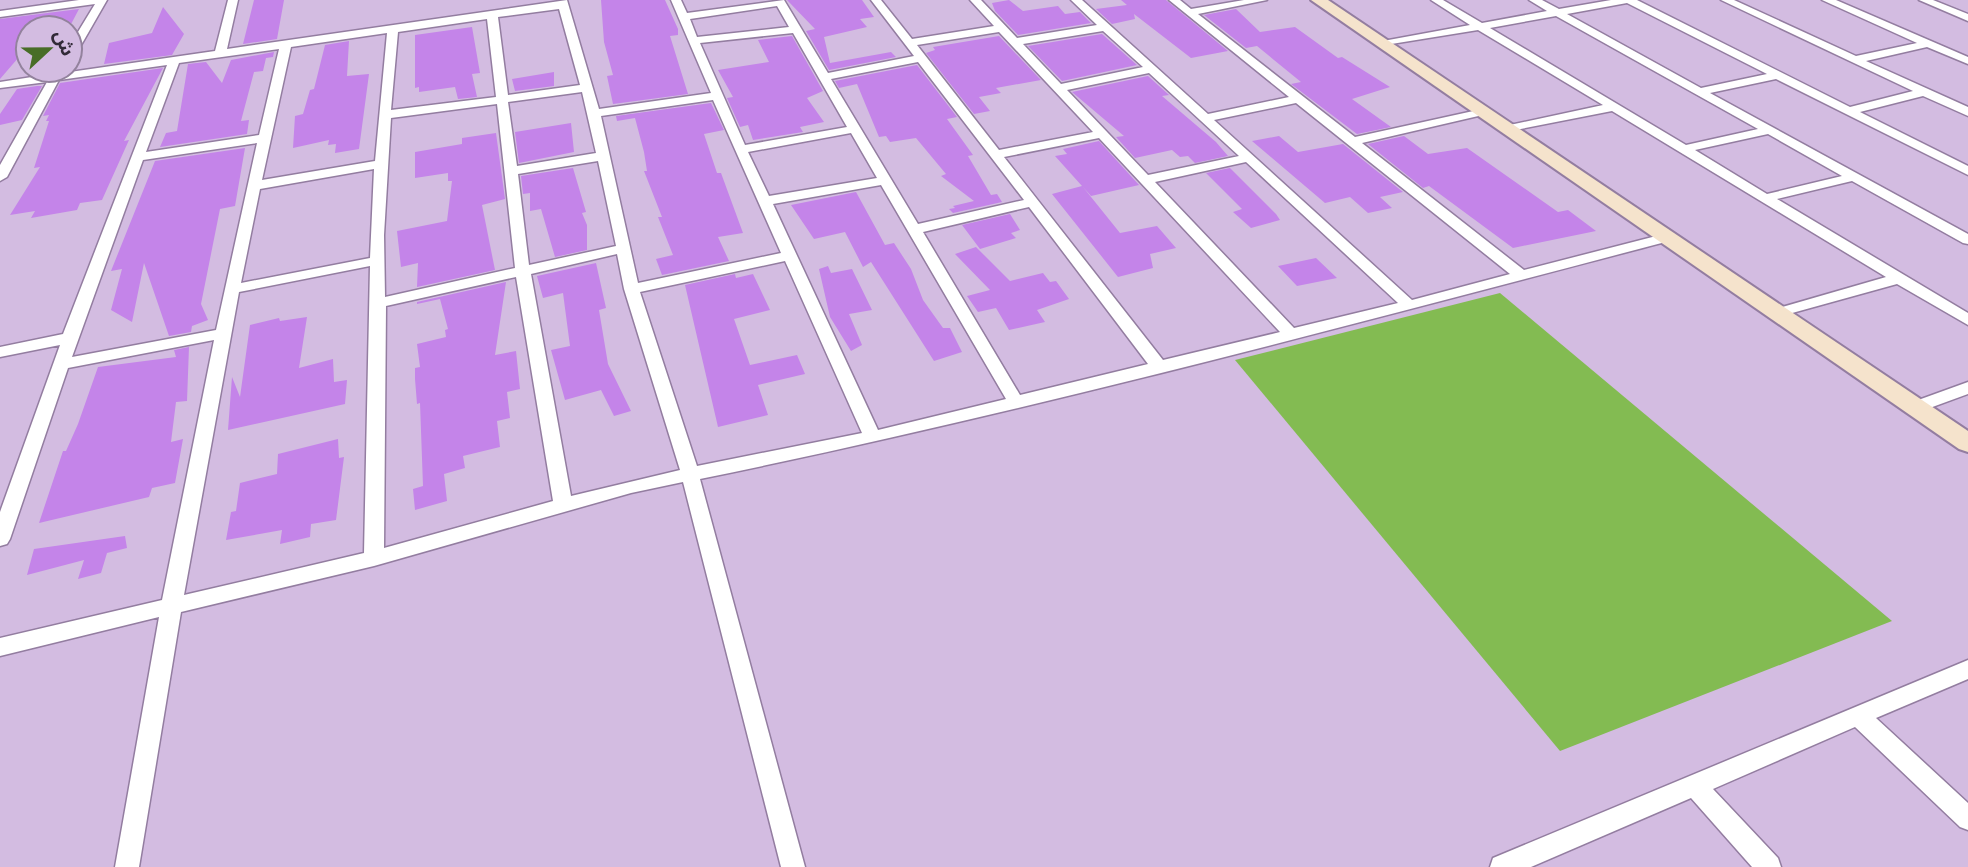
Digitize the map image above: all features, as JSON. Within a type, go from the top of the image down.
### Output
[{"type":"street","points":[[0,14],[102,0]]},
{"type":"street","points":[[84,30],[102,0]]},
{"type":"street","points":[[220,54],[233,0]]},
{"type":"street","points":[[676,0],[741,150],[873,436]]},
{"type":"street","points":[[876,0],[998,154],[1158,365]]},
{"type":"street","points":[[975,0],[1289,332]]},
{"type":"street","points":[[1076,0],[1409,305]]},
{"type":"street","points":[[1174,0],[1521,275]]},
{"type":"street","points":[[1190,12],[1262,0]]},
{"type":"street","points":[[1318,0],[1780,312],[1968,443]]},
{"type":"street","points":[[1436,0],[1968,320]]},
{"type":"street","points":[[1534,0],[1968,240]]},
{"type":"street","points":[[1383,44],[1629,0],[1968,171]]},
{"type":"street","points":[[1727,0],[1968,113]]},
{"type":"street","points":[[1826,0],[1968,61]]},
{"type":"street","points":[[1924,0],[1968,18]]},
{"type":"street","points":[[683,16],[779,1],[1016,402]]},
{"type":"street","points":[[84,70],[174,61],[562,3],[594,113],[632,289],[690,474],[793,867]]},
{"type":"street","points":[[492,15],[513,171],[523,272],[563,504]]},
{"type":"street","points":[[1016,42],[1105,27]]},
{"type":"street","points":[[910,43],[1001,28]]},
{"type":"street","points":[[692,41],[797,29]]},
{"type":"street","points":[[373,558],[378,303],[375,261],[380,164],[393,30]]},
{"type":"street","points":[[127,867],[170,607],[253,186],[286,44]]},
{"type":"street","points":[[1854,60],[1928,44]]},
{"type":"street","points":[[823,77],[922,58]]},
{"type":"street","points":[[0,539],[70,338],[174,61]]},
{"type":"street","points":[[1059,88],[1152,69]]},
{"type":"street","points":[[1698,92],[1778,75]]},
{"type":"street","points":[[0,177],[51,84]]},
{"type":"street","points":[[386,115],[586,88]]},
{"type":"street","points":[[1848,111],[1924,92]]},
{"type":"street","points":[[594,113],[717,96]]},
{"type":"street","points":[[1206,118],[1298,99]]},
{"type":"street","points":[[1509,129],[1612,107]]},
{"type":"street","points":[[1351,142],[1483,111]]},
{"type":"street","points":[[741,150],[854,129]]},
{"type":"street","points":[[1683,149],[1767,131]]},
{"type":"street","points":[[998,154],[1102,134]]},
{"type":"street","points":[[137,157],[264,138]]},
{"type":"street","points":[[1945,159],[1968,153]]},
{"type":"street","points":[[513,171],[602,156]]},
{"type":"street","points":[[1144,180],[1248,158]]},
{"type":"street","points":[[253,186],[380,164]]},
{"type":"street","points":[[1766,198],[1852,177]]},
{"type":"street","points":[[765,201],[886,180]]},
{"type":"street","points":[[916,229],[1034,202]]},
{"type":"street","points":[[0,647],[373,558],[563,504],[1016,402],[1289,332],[1409,305],[1668,237]]},
{"type":"street","points":[[378,303],[622,249]]},
{"type":"street","points":[[632,289],[789,256]]},
{"type":"street","points":[[233,289],[375,261]]},
{"type":"street","points":[[1780,312],[1900,278]]},
{"type":"street","points":[[61,364],[225,333]]},
{"type":"street","points":[[0,352],[70,338]]},
{"type":"street","points":[[1916,407],[1968,388]]},
{"type":"street","points":[[1510,865],[1968,669]]},
{"type":"street","points":[[1858,716],[1968,819]]},
{"type":"street","points":[[1696,787],[1769,867]]},
{"type":"green space","points":[[1500,293],[1892,621],[1560,751],[1235,360]]},
{"type":"building","points":[[254,0],[284,0],[277,39],[243,44]]},
{"type":"building","points":[[601,0],[665,0],[678,29],[678,35],[670,36],[688,94],[613,104],[607,76],[613,75],[604,42]]},
{"type":"building","points":[[787,0],[862,0],[874,17],[860,19],[867,27],[824,37],[830,63],[891,52],[896,57],[829,70],[806,31],[815,29]]},
{"type":"building","points":[[1009,0],[1023,11],[1058,6],[1065,14],[1080,12],[1091,23],[1018,35],[995,11],[992,3]]},
{"type":"building","points":[[1121,0],[1166,0],[1228,51],[1191,58],[1134,14],[1135,19],[1112,24],[1096,9],[1127,5]]},
{"type":"building","points":[[163,7],[184,34],[172,55],[104,64],[109,43],[152,33]]},
{"type":"building","points":[[79,9],[76,14],[40,14]]},
{"type":"building","points":[[1236,9],[1260,32],[1295,27],[1338,58],[1342,57],[1390,87],[1352,99],[1391,127],[1357,134],[1291,84],[1301,82],[1257,46],[1246,48],[1204,15]]},
{"type":"building","points":[[14,17],[14,63],[0,79],[0,19]]},
{"type":"building","points":[[472,27],[480,73],[472,74],[477,97],[458,99],[455,87],[419,92],[419,87],[415,88],[415,35]]},
{"type":"building","points":[[1102,34],[1137,65],[1062,81],[1028,46]]},
{"type":"building","points":[[792,36],[823,91],[807,98],[824,122],[800,127],[803,132],[753,140],[748,125],[740,127],[727,98],[733,97],[718,70],[769,62],[758,40]]},
{"type":"building","points":[[999,36],[1041,80],[996,88],[1001,93],[979,97],[990,111],[974,114],[926,53],[935,50],[933,47]]},
{"type":"building","points":[[349,41],[347,76],[369,74],[359,149],[335,153],[336,144],[328,145],[329,140],[293,148],[295,116],[303,114],[310,90],[314,89],[325,45]]},
{"type":"building","points":[[274,52],[273,57],[266,58],[263,71],[254,72],[241,121],[249,120],[247,134],[160,147],[166,133],[177,131],[188,64],[206,62],[222,83],[231,60]]},
{"type":"building","points":[[917,65],[957,117],[947,119],[973,155],[968,156],[991,195],[997,194],[1002,202],[953,213],[949,209],[955,208],[953,206],[974,201],[941,176],[946,174],[916,138],[890,142],[886,136],[879,137],[857,84],[839,88],[835,81]]},
{"type":"building","points":[[163,68],[124,141],[129,140],[102,200],[80,203],[77,210],[31,218],[35,211],[10,215],[40,167],[34,168],[49,121],[46,121],[49,115],[43,116],[59,84],[84,84],[84,80]]},
{"type":"building","points":[[554,72],[554,86],[515,91],[512,79]]},
{"type":"building","points":[[1148,76],[1169,95],[1162,96],[1216,142],[1228,156],[1195,163],[1188,156],[1180,157],[1172,150],[1135,158],[1116,137],[1124,136],[1072,92]]},
{"type":"building","points":[[42,86],[22,120],[0,125],[0,114],[17,89]]},
{"type":"building","points":[[711,103],[724,130],[704,134],[717,173],[721,173],[743,233],[718,237],[729,261],[662,275],[656,259],[673,255],[644,171],[647,171],[644,152],[635,118],[617,121],[616,116]]},
{"type":"building","points":[[571,123],[574,152],[519,163],[515,132]]},
{"type":"building","points":[[496,133],[505,199],[482,205],[495,270],[417,287],[418,263],[401,267],[397,231],[447,221],[452,181],[448,181],[448,173],[415,178],[415,152],[462,144],[462,138]]},
{"type":"building","points":[[1279,136],[1298,152],[1343,144],[1403,192],[1380,197],[1392,208],[1368,213],[1350,197],[1325,203],[1252,141]]},
{"type":"building","points":[[1404,136],[1428,154],[1467,148],[1558,212],[1568,210],[1596,231],[1513,248],[1429,186],[1423,188],[1368,144]]},
{"type":"building","points":[[1099,141],[1139,185],[1091,196],[1083,187],[1120,233],[1157,226],[1176,248],[1150,254],[1153,268],[1118,277],[1052,194],[1082,186],[1055,156],[1067,154],[1063,149]]},
{"type":"building","points":[[245,148],[235,206],[220,209],[201,304],[208,320],[192,326],[191,332],[169,336],[144,263],[132,322],[111,310],[122,269],[111,271],[155,161]]},
{"type":"building","points":[[573,168],[586,212],[582,213],[587,225],[587,250],[555,257],[541,209],[530,211],[530,193],[523,194],[521,176]]},
{"type":"building","points":[[1230,168],[1280,220],[1251,228],[1233,212],[1242,209],[1206,173]]},
{"type":"building","points":[[856,192],[885,245],[894,243],[911,269],[923,300],[943,328],[950,328],[962,352],[934,361],[871,262],[863,267],[845,232],[814,239],[791,205]]},
{"type":"building","points":[[1010,214],[1020,230],[1011,233],[1016,238],[980,249],[962,225]]},
{"type":"building","points":[[976,247],[1010,281],[1043,273],[1050,282],[1056,281],[1069,299],[1037,310],[1045,322],[1009,330],[996,308],[978,312],[967,296],[990,290],[955,254]]},
{"type":"building","points":[[1316,258],[1337,278],[1297,286],[1278,266]]},
{"type":"building","points":[[596,263],[606,308],[599,310],[608,364],[631,411],[614,416],[601,390],[565,400],[551,350],[570,346],[563,293],[543,298],[537,276]]},
{"type":"building","points":[[828,266],[831,273],[852,269],[872,310],[849,314],[862,345],[851,351],[830,317],[819,269]]},
{"type":"building","points":[[735,274],[736,278],[753,274],[770,310],[734,319],[750,365],[797,355],[805,374],[758,385],[768,415],[718,427],[685,285]]},
{"type":"building","points":[[506,282],[495,355],[516,351],[520,389],[507,392],[510,418],[497,421],[500,447],[463,456],[465,468],[444,474],[447,501],[415,510],[413,489],[423,486],[420,403],[417,404],[415,379],[415,368],[420,367],[417,344],[446,337],[445,330],[448,329],[440,299],[417,302]]},
{"type":"building","points":[[307,317],[299,368],[333,359],[334,382],[347,380],[345,404],[228,430],[232,377],[240,397],[250,325],[279,318],[280,321]]},
{"type":"building","points":[[189,347],[187,401],[176,402],[171,442],[183,439],[175,483],[152,488],[149,497],[39,523],[63,451],[66,451],[78,424],[98,367],[176,357],[174,350]]},
{"type":"building","points":[[338,439],[339,458],[344,457],[336,520],[311,524],[310,537],[280,544],[282,530],[226,540],[231,512],[236,511],[240,483],[277,474],[278,454]]},
{"type":"building","points":[[125,536],[127,548],[107,553],[101,573],[78,579],[84,560],[27,575],[34,549]]}]
